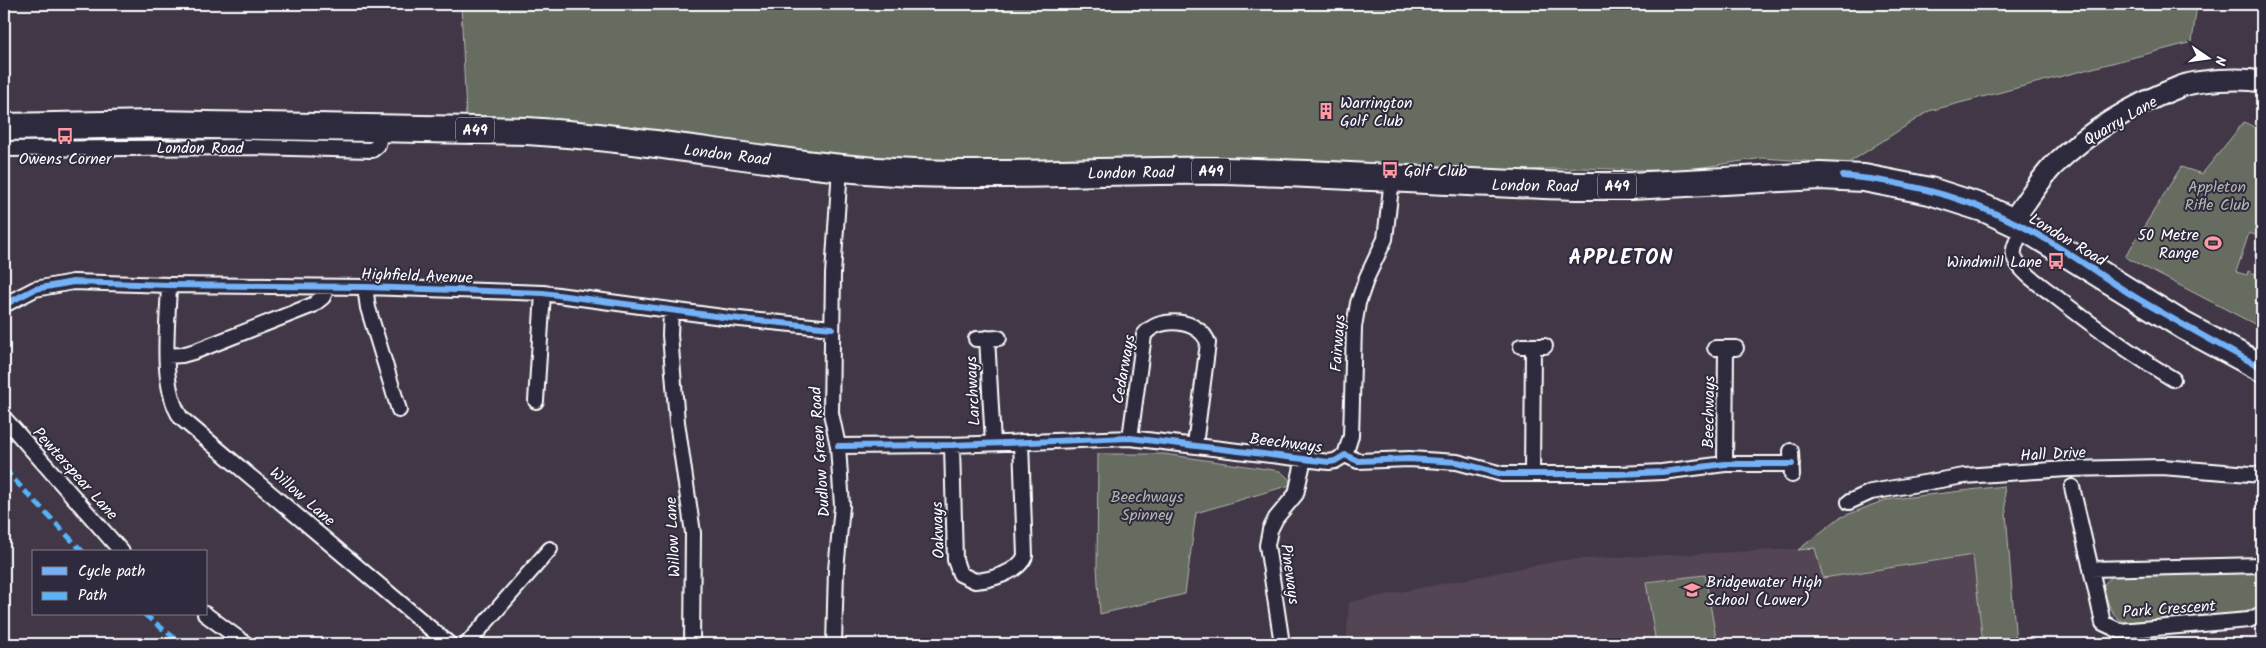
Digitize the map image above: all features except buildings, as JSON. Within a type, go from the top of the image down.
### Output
[{"type":"highway","name":"London Road","points":[[4,127],[163,124],[567,133],[751,158],[896,172],[990,174],[1220,171],[1575,186],[1843,176],[1886,181],[1930,191],[1978,206],[2018,224],[2184,326],[2262,368]]},
{"type":"street","name":"Quarry Lane","points":[[2018,224],[2052,168],[2086,137],[2135,108],[2181,86],[2219,81],[2253,80],[2262,82]]},
{"type":"street","name":"London Road","points":[[4,149],[251,147],[372,150],[378,145],[381,129]]},
{"type":"street","name":"Dudlow Green Road","points":[[834,644],[836,578],[842,506],[838,446],[831,413],[834,246],[840,168]]},
{"type":"street","name":"Fairways","points":[[1346,455],[1351,436],[1354,327],[1358,303],[1367,277],[1385,239],[1392,179]]},
{"type":"street","name":"London Road","points":[[2018,224],[2013,253],[2014,259],[2028,275],[2085,321],[2172,379]]},
{"type":"street","name":"Highfield Avenue","points":[[4,304],[36,289],[73,282],[327,288],[365,287],[543,293],[739,319],[832,328]]},
{"type":"street","points":[[169,285],[167,356],[182,355],[196,351],[313,305],[324,297],[327,288]]},
{"type":"street","points":[[365,287],[368,308],[399,410]]},
{"type":"street","points":[[537,401],[543,293]]},
{"type":"street","name":"Willow Lane","points":[[671,310],[670,335],[677,422],[693,533],[692,644]]},
{"type":"street","name":"Cedarways","points":[[1130,438],[1144,335],[1152,327],[1173,322],[1198,328],[1208,343],[1195,445]]},
{"type":"street","name":"Larchways","points":[[987,338],[992,443]]},
{"type":"street","points":[[1532,474],[1533,346]]},
{"type":"street","name":"Beechways","points":[[838,446],[1130,438],[1335,461],[1346,455],[1358,461],[1409,459],[1457,462],[1502,474],[1662,472],[1725,464],[1726,348]]},
{"type":"street","name":"Willow Lane","points":[[167,356],[171,393],[176,411],[181,418],[449,644]]},
{"type":"street","name":"Pewterspear Lane","points":[[4,418],[120,550]]},
{"type":"street","name":"Oakways","points":[[952,444],[955,560],[960,574],[975,581],[1012,570],[1022,562],[1025,556],[1022,442]]},
{"type":"street","name":"Pineways","points":[[1282,644],[1267,546],[1270,530],[1276,518],[1296,494],[1304,458]]},
{"type":"street","points":[[1725,464],[1792,464]]},
{"type":"street","name":"Hall Drive","points":[[1849,502],[1871,492],[1964,476],[2067,469],[2162,467],[2262,475]]},
{"type":"street","name":"Park Crescent","points":[[2072,487],[2104,623],[2120,631],[2250,620],[2262,614]]},
{"type":"street","points":[[467,644],[550,548]]},
{"type":"street","points":[[2091,569],[2262,565]]},
{"type":"street","points":[[208,616],[246,644]]},
{"type":"shaded area","name":"Bridgewater High School (Lower)","points":[[1815,548],[1824,578],[1973,555],[1983,644],[1346,644],[1349,602],[1563,560]]},
{"type":"green space","name":"Warrington Golf Club","points":[[461,4],[2197,4],[2192,42],[1929,111],[1847,164],[1763,158],[1676,171],[1581,168],[1348,176],[1030,174],[593,137],[466,116]]},
{"type":"green space","name":"Appleton Rifle Club","points":[[2244,122],[2262,131],[2262,259],[2255,256],[2261,237],[2249,233],[2236,272],[2247,275],[2248,271],[2258,275],[2262,263],[2262,328],[2125,257],[2181,167],[2202,174]]},
{"type":"green space","name":"Beechways Spinney","points":[[1098,454],[1164,454],[1280,471],[1289,479],[1290,485],[1196,513],[1185,594],[1100,614],[1097,567]]},
{"type":"green space","points":[[2004,486],[2016,644],[1983,644],[1973,555],[1823,578],[1815,548],[1798,550],[1839,518],[1885,500]]},
{"type":"green space","points":[[2262,565],[2262,609],[2259,612],[2125,622],[2112,612],[2103,586],[2117,568]]},
{"type":"green space","points":[[1705,575],[1717,644],[1656,644],[1646,582]]},
{"type":"marked path","points":[[4,469],[81,550]]},
{"type":"marked path","points":[[147,616],[182,644]]},
{"type":"cycle path","points":[[1843,176],[1896,183],[1922,189],[1948,196],[1999,215],[2047,240],[2117,286],[2262,368]]},
{"type":"cycle path","points":[[4,305],[35,289],[73,282],[365,287],[543,293],[730,318],[832,328]]},
{"type":"cycle path","points":[[838,446],[952,445],[1130,438],[1329,462],[1345,455],[1358,461],[1409,459],[1457,462],[1502,474],[1620,474],[1662,472],[1725,464],[1792,464]]},
{"type":"place","name":"Warrington Golf Club","points":[[1326,111]]},
{"type":"place","name":"Owens Corner","points":[[65,136]]},
{"type":"place","name":"Golf Club","points":[[1390,170]]},
{"type":"place","name":"50 Metre Range","points":[[2213,243]]},
{"type":"place","name":"Windmill Lane","points":[[2056,261]]},
{"type":"place","name":"Bridgewater High School (Lower)","points":[[1692,590]]},
{"type":"district","name":"APPLETON","points":[[1621,257]]}]
